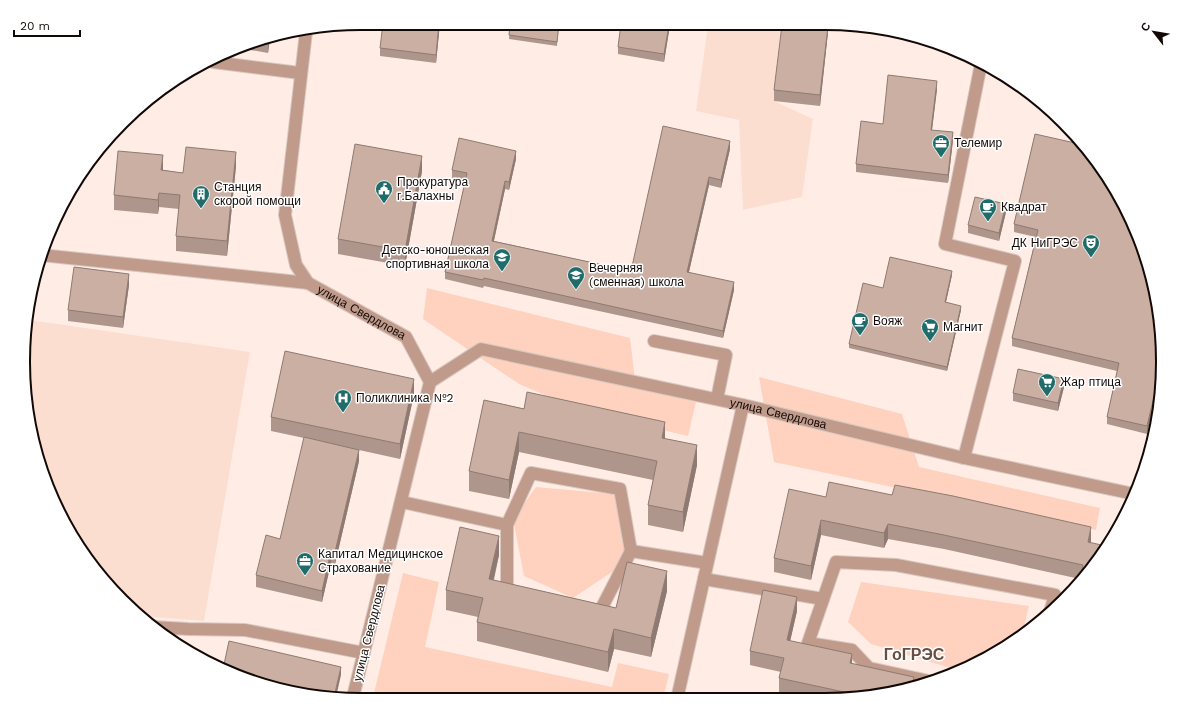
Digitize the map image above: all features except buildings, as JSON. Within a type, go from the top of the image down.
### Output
[{"type":"street","name":"улица Свердлова","points":[[306,35],[285,215],[296,264],[308,284],[406,337],[430,382],[402,502],[354,693]]},
{"type":"street","points":[[218,63],[300,74]]},
{"type":"street","points":[[964,458],[1015,261],[945,244],[980,69]]},
{"type":"street","points":[[48,255],[308,284]]},
{"type":"street","points":[[654,341],[726,355],[717,399]]},
{"type":"street","name":"улица Свердлова","points":[[430,382],[481,349],[717,399],[964,458],[1129,493]]},
{"type":"street","points":[[678,693],[743,405]]},
{"type":"street","points":[[522,600],[507,597],[507,525],[531,473],[620,489],[631,551],[599,613],[583,610]]},
{"type":"street","points":[[402,502],[507,525]]},
{"type":"street","points":[[631,551],[708,563]]},
{"type":"street","points":[[919,679],[869,668],[852,650],[808,643],[836,562],[896,565],[1055,595],[1053,602]]},
{"type":"street","points":[[704,579],[823,599]]},
{"type":"street","points":[[165,628],[245,630],[364,653]]},
{"type":"shaded area","points":[[707,30],[783,30],[774,101],[813,119],[802,197],[743,210],[739,120],[696,111]]},
{"type":"shaded area","points":[[427,288],[630,338],[636,388],[696,402],[688,436],[582,411],[519,384],[423,319]]},
{"type":"shaded area","points":[[33,320],[250,352],[204,621],[150,617],[127,596],[112,580],[86,546],[74,527],[55,488],[41,447],[36,426],[30,362]]},
{"type":"shaded area","points":[[759,377],[902,414],[919,467],[1100,508],[1096,530],[774,462]]},
{"type":"shaded area","points":[[536,487],[625,495],[624,564],[573,598],[524,576],[513,519]]},
{"type":"shaded area","points":[[403,573],[439,582],[425,647],[612,687],[618,663],[669,674],[664,693],[374,693]]},
{"type":"shaded area","points":[[861,582],[1029,606],[1024,625],[990,649],[951,668],[871,644],[848,622]]},
{"type":"place","name":"Телемир","points":[[941,158]]},
{"type":"place","name":"Прокуратура г.Балахны","points":[[384,204]]},
{"type":"place","name":"Станция скорой помощи","points":[[201,209]]},
{"type":"place","name":"Квадрат","points":[[988,222]]},
{"type":"place","name":"ДК НиГРЭС","points":[[1091,258]]},
{"type":"place","name":"Детско-юношеская спортивная школа","points":[[502,272]]},
{"type":"place","name":"Вечерняя (сменная) школа","points":[[576,290]]},
{"type":"place","name":"Вояж","points":[[860,336]]},
{"type":"place","name":"Магнит","points":[[930,342]]},
{"type":"place","name":"Жар птица","points":[[1047,397]]},
{"type":"place","name":"Поликлиника №2","points":[[343,413]]},
{"type":"place","name":"Капитал Медицинское Страхование","points":[[305,576]]},
{"type":"district","name":"ГоГРЭС","points":[[914,654]]}]
